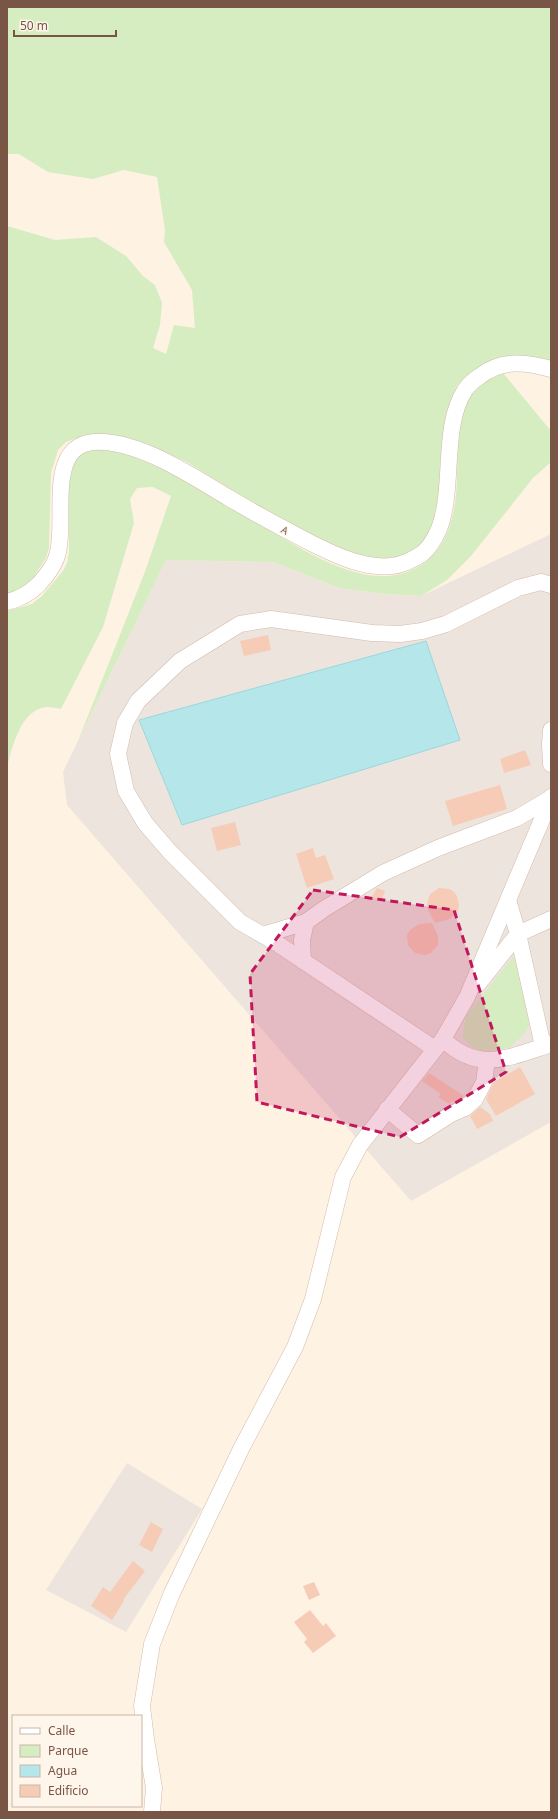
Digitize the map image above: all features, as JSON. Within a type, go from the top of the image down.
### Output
[{"type":"street","name":"A","points":[[7,602],[21,598],[33,590],[44,579],[56,561],[61,532],[62,474],[64,462],[70,452],[78,446],[90,442],[104,442],[130,447],[171,464],[273,524],[333,554],[355,562],[380,566],[394,566],[408,562],[422,554],[430,547],[443,518],[448,492],[455,416],[464,391],[486,371],[496,366],[519,362],[536,365],[551,370]]},
{"type":"street","points":[[508,900],[547,1045],[497,1060],[487,1060],[461,1054],[439,1044],[240,922],[170,852],[145,823],[126,791],[118,754],[125,723],[138,701],[180,661],[240,624],[271,619],[372,633],[400,634],[422,631],[446,624],[526,586],[541,582],[551,585]]},
{"type":"street","points":[[551,730],[551,764]]},
{"type":"street","points":[[152,1812],[154,1788],[142,1706],[152,1644],[172,1593],[239,1454],[295,1347],[313,1299],[343,1177],[360,1145],[439,1044],[467,997],[551,798],[551,794]]},
{"type":"street","points":[[263,935],[306,922],[324,908],[383,873],[438,848],[517,818],[551,798]]},
{"type":"street","points":[[467,997],[518,934],[551,918]]},
{"type":"street","points":[[303,961],[302,940],[306,922]]},
{"type":"street","points":[[387,1109],[418,1135],[451,1114],[466,1108],[475,1099],[484,1082],[487,1060]]},
{"type":"highlighted area","points":[[313,890],[454,910],[506,1072],[400,1137],[257,1102],[250,974]]},
{"type":"shaded area","points":[[551,534],[551,1122],[411,1201],[67,805],[63,772],[166,560],[273,562],[340,588],[385,594],[421,596]]},
{"type":"shaded area","points":[[127,1463],[202,1509],[126,1632],[46,1590]]},
{"type":"green space","points":[[7,7],[551,7],[551,363],[505,357],[478,367],[457,385],[446,413],[439,491],[435,516],[423,543],[415,551],[405,555],[381,559],[357,554],[335,547],[277,518],[187,462],[167,453],[124,438],[104,435],[79,437],[66,442],[58,450],[51,473],[49,548],[46,558],[28,586],[7,594],[7,226],[55,240],[96,237],[126,256],[143,276],[155,285],[162,303],[160,325],[153,348],[166,354],[174,325],[195,328],[192,290],[164,242],[165,230],[157,177],[124,170],[93,179],[48,172],[19,154],[7,154]]},
{"type":"green space","points":[[503,373],[551,431],[551,462],[533,478],[471,556],[447,580],[421,596],[385,594],[340,588],[273,562],[166,560],[78,741],[146,569],[171,496],[153,487],[137,488],[130,499],[134,523],[103,627],[61,709],[48,707],[39,709],[24,721],[15,740],[7,768],[7,611],[32,604],[42,596],[63,571],[67,563],[69,552],[69,476],[72,465],[82,451],[101,448],[113,450],[127,454],[158,467],[207,493],[305,551],[344,569],[364,574],[384,576],[403,573],[421,565],[429,559],[442,543],[450,525],[455,505],[459,431],[464,407],[469,397],[480,385]]},
{"type":"green space","points":[[513,957],[531,1006],[529,1026],[524,1034],[510,1047],[499,1050],[481,1051],[470,1046],[462,1036],[466,1016]]},
{"type":"water","points":[[426,641],[460,740],[182,825],[139,720]]},
{"type":"building","points":[[268,635],[271,650],[244,656],[240,641]]},
{"type":"building","points":[[525,750],[531,765],[504,773],[500,759]]},
{"type":"building","points":[[500,785],[507,809],[453,826],[445,801]]},
{"type":"building","points":[[235,822],[241,845],[217,851],[211,828]]},
{"type":"building","points":[[313,848],[316,858],[325,855],[334,879],[307,888],[296,854]]},
{"type":"building","points":[[377,888],[385,891],[381,901],[371,898]]},
{"type":"building","points":[[439,888],[450,889],[454,892],[457,896],[459,906],[458,911],[450,919],[435,923],[428,910],[427,904],[430,894]]},
{"type":"building","points":[[432,923],[438,936],[438,945],[431,953],[425,955],[415,953],[408,945],[407,935],[410,930],[419,924]]},
{"type":"building","points":[[520,1067],[535,1094],[496,1116],[486,1099],[494,1082]]},
{"type":"building","points":[[429,1073],[464,1096],[454,1102],[451,1101],[449,1104],[438,1097],[441,1094],[422,1081]]},
{"type":"building","points":[[480,1107],[490,1114],[493,1121],[477,1129],[470,1116]]},
{"type":"building","points":[[151,1522],[163,1529],[152,1552],[139,1545]]},
{"type":"building","points":[[133,1561],[145,1571],[123,1600],[124,1601],[112,1620],[91,1606],[103,1587],[110,1592]]},
{"type":"building","points":[[314,1582],[320,1595],[309,1600],[303,1586]]},
{"type":"building","points":[[310,1610],[323,1626],[326,1623],[336,1636],[313,1653],[304,1642],[307,1639],[294,1622]]}]
